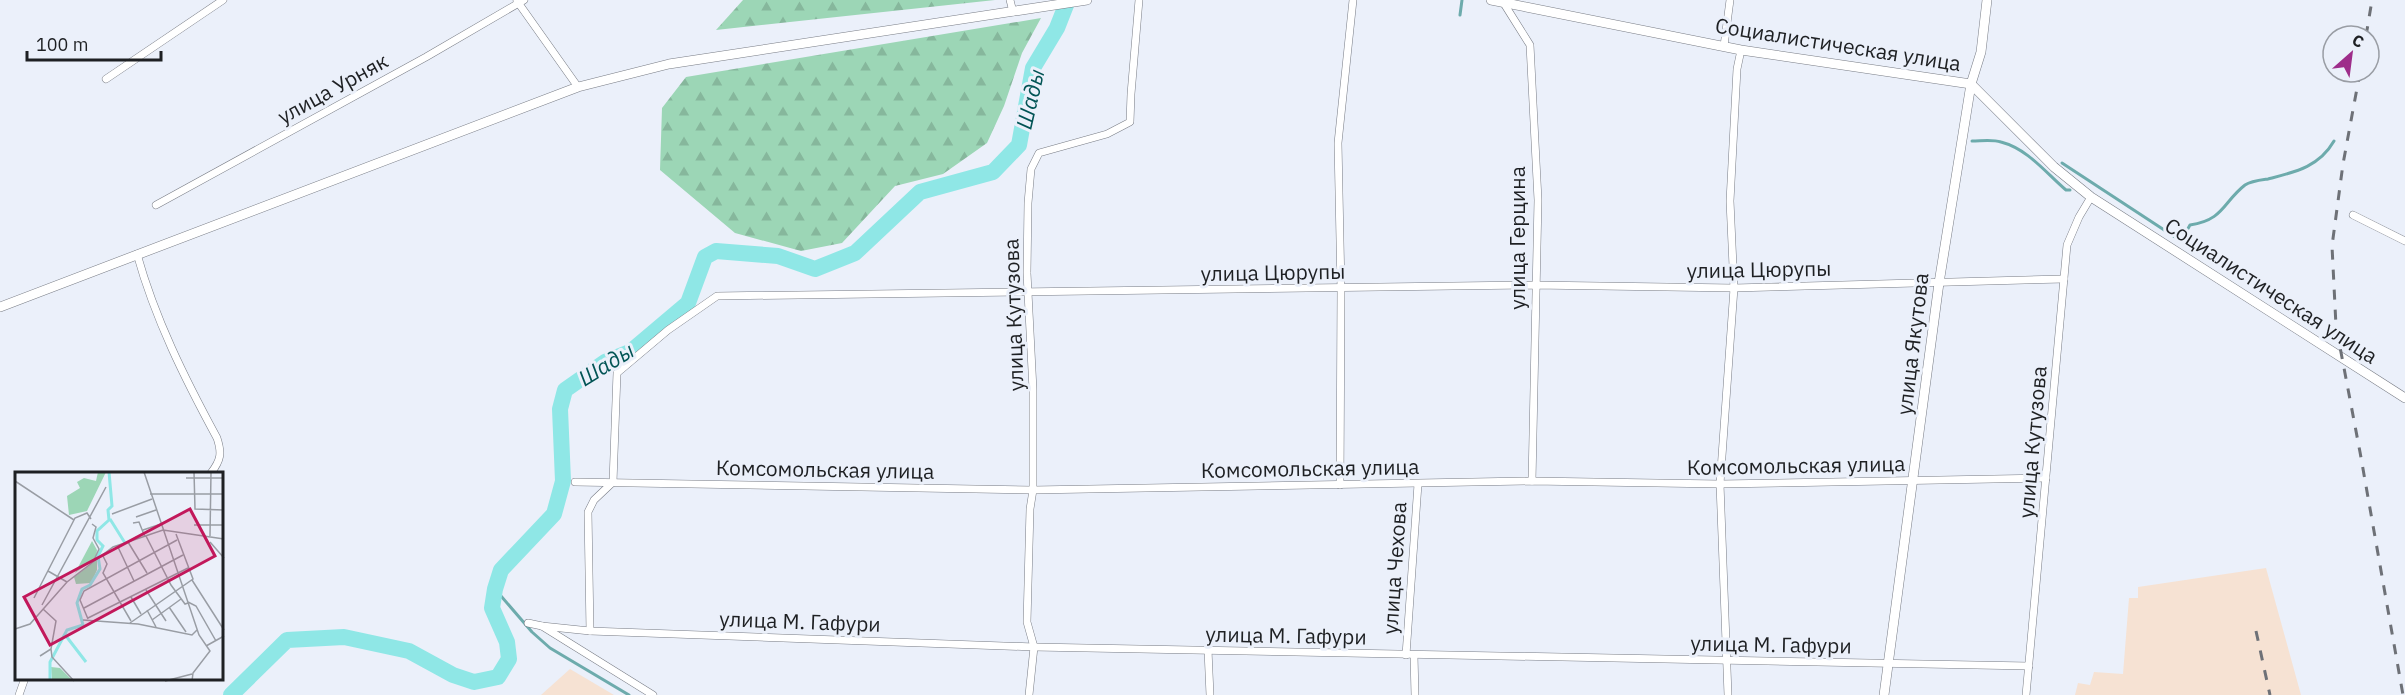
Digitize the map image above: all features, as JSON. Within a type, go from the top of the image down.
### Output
[{"type":"street","points":[[106,79],[223,0]]},
{"type":"street","points":[[1010,0],[1013,12]]},
{"type":"street","points":[[0,307],[578,87],[669,64],[1088,0]]},
{"type":"street","name":"улица Кутузова","points":[[1029,695],[1034,647],[1027,622],[1030,509],[1033,490],[1033,390],[1028,292],[1028,203],[1031,169],[1039,153],[1107,134],[1131,122],[1131,94],[1139,0]]},
{"type":"street","points":[[1340,485],[1341,289],[1338,143],[1353,0]]},
{"type":"street","name":"Социалистическая улица","points":[[1491,0],[1741,50],[1971,84],[2054,167],[2091,197],[2405,398]]},
{"type":"street","points":[[1724,46],[1730,0]]},
{"type":"street","name":"улица Якутова","points":[[1884,695],[1938,283],[1971,84],[1981,52],[1987,0]]},
{"type":"street","points":[[519,1],[578,87]]},
{"type":"street","name":"улица Урняк","points":[[156,205],[426,57],[519,1]]},
{"type":"street","name":"улица Герцина","points":[[1503,2],[1530,45],[1538,200],[1534,285],[1532,481]]},
{"type":"street","points":[[1728,695],[1720,484],[1734,288],[1730,201],[1737,69],[1741,50]]},
{"type":"street","name":"улица Кутузова","points":[[2026,695],[2067,245],[2091,197]]},
{"type":"street","points":[[2353,214],[2405,241]]},
{"type":"street","points":[[137,254],[148,294],[171,347],[217,438],[222,453],[213,472]]},
{"type":"street","name":"улица Цюрупы","points":[[613,482],[617,373],[668,330],[717,296],[1534,285],[1734,288],[2064,279]]},
{"type":"street","name":"Комсомольская улица","points":[[575,482],[1033,490],[1532,481],[1720,484],[2046,478]]},
{"type":"street","points":[[590,631],[588,512],[594,500],[613,482]]},
{"type":"street","name":"улица Чехова","points":[[1406,655],[1418,484]]},
{"type":"street","points":[[528,623],[542,626],[653,695]]},
{"type":"street","name":"улица М. Гафури","points":[[542,626],[590,631],[1034,647],[2029,666]]},
{"type":"street","points":[[1208,650],[1210,695]]},
{"type":"street","name":"улица Чехова","points":[[1414,655],[1415,695]]},
{"type":"street","points":[[19,695],[24,680]]},
{"type":"shaded area","points":[[2266,568],[2301,695],[2075,695],[2078,683],[2090,685],[2094,672],[2123,674],[2129,598],[2138,598],[2138,587]]},
{"type":"shaded area","points":[[570,669],[614,695],[541,695]]},
{"type":"green space","points":[[743,0],[995,0],[716,30]]},
{"type":"green space","points":[[1041,18],[1022,53],[1004,106],[987,143],[943,174],[895,186],[842,243],[801,251],[735,233],[660,170],[662,108],[686,77]]},
{"type":"waterway","name":"Шады","points":[[231,695],[287,640],[344,637],[409,651],[453,675],[474,682],[498,677],[509,659],[507,642],[492,608],[495,589],[501,570],[554,514],[563,481],[560,409],[565,390],[605,362],[630,352],[688,303],[705,257],[716,251],[778,256],[815,269],[855,253],[920,192],[993,172],[1019,145],[1033,68],[1057,28],[1068,0]]},
{"type":"waterway","points":[[1460,15],[1462,0]]},
{"type":"waterway","points":[[1972,141],[1994,141],[2011,145],[2036,162],[2066,190],[2070,190]]},
{"type":"waterway","points":[[2062,163],[2181,241],[2190,225],[2201,223],[2217,215],[2245,185],[2306,167],[2321,157],[2334,141]]},
{"type":"waterway","points":[[495,589],[532,632],[550,648],[629,695]]},
{"type":"railway","points":[[2368,24],[2372,0]]},
{"type":"railway","points":[[2358,84],[2343,164],[2332,246],[2336,326],[2403,695]]},
{"type":"railway","points":[[2256,631],[2270,695]]}]
